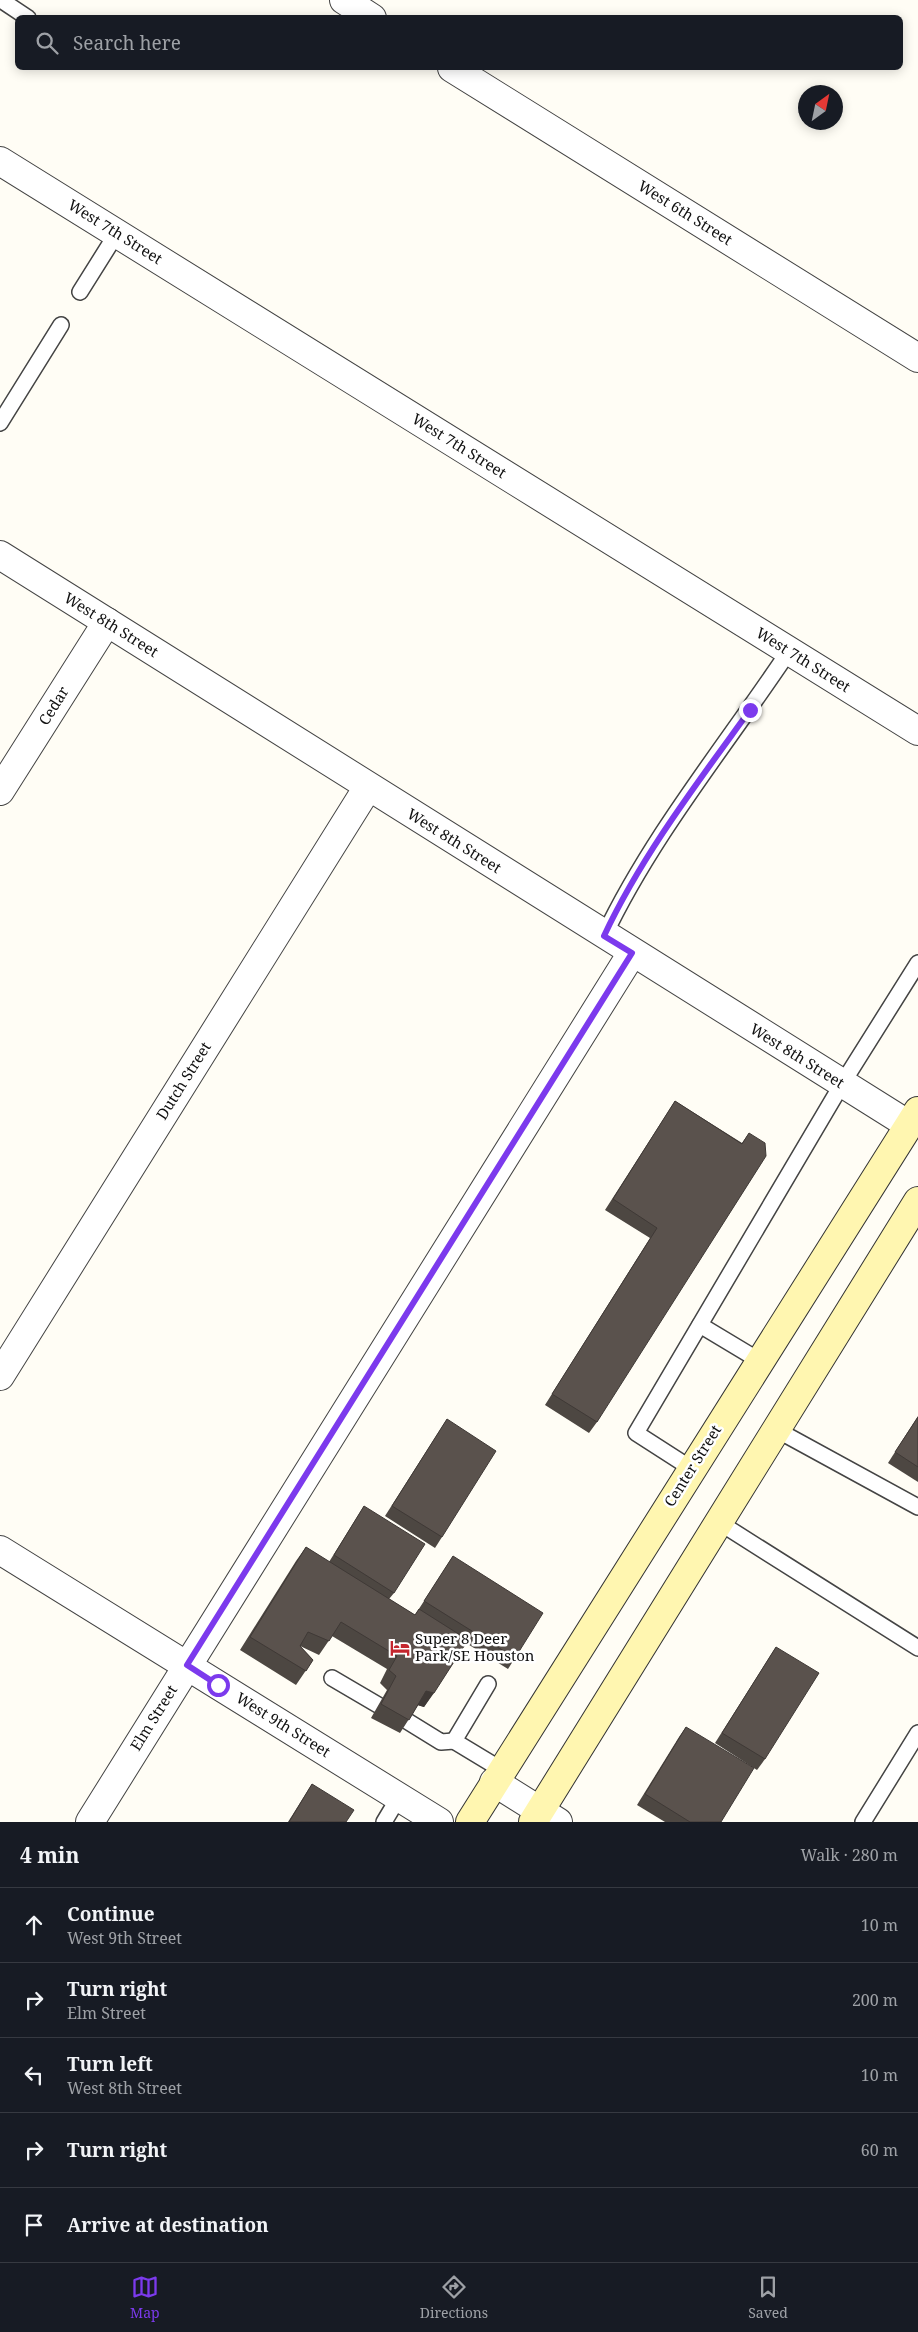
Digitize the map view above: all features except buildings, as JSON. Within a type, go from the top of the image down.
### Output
[{"type":"main road","name":"Center Street","points":[[470,1822],[913,1118]]},
{"type":"main road","points":[[543,1818],[720,1523],[918,1201]]},
{"type":"street","points":[[344,0],[367,15]]},
{"type":"street","name":"West 6th Street","points":[[455,70],[918,358]]},
{"type":"street","name":"West 7th Street","points":[[0,161],[918,731]]},
{"type":"street","name":"West 8th Street","points":[[0,555],[842,1084],[913,1118]]},
{"type":"street","name":"Cedar","points":[[0,791],[107,622]]},
{"type":"street","name":"Dutch Street","points":[[0,1376],[368,787]]},
{"type":"street","name":"Elm Street","points":[[90,1822],[632,953]]},
{"type":"street","name":"West 9th Street","points":[[0,1550],[439,1822]]},
{"type":"street","points":[[498,1776],[543,1818]]},
{"type":"lane","points":[[1,0],[24,15]]},
{"type":"lane","points":[[80,292],[116,233]]},
{"type":"lane","points":[[0,423],[60,325]]},
{"type":"lane","points":[[604,936],[617,908],[686,800],[789,651]]},
{"type":"lane","points":[[692,1469],[636,1433],[842,1084],[918,963]]},
{"type":"lane","points":[[700,1324],[760,1361]]},
{"type":"lane","points":[[777,1430],[918,1507]]},
{"type":"lane","points":[[720,1523],[918,1648]]},
{"type":"lane","points":[[332,1678],[378,1705]]},
{"type":"lane","points":[[454,1741],[488,1684]]},
{"type":"lane","points":[[407,1721],[441,1742],[454,1741],[498,1776]]},
{"type":"lane","points":[[863,1822],[918,1733]]},
{"type":"lane","points":[[384,1822],[399,1798]]},
{"type":"place","name":"Super 8 Deer Park/SE Houston","points":[[400,1648]]},
{"type":"route","points":[[218,1685],[187,1665],[632,953],[604,936],[617,908],[691,792],[750,710]]}]
